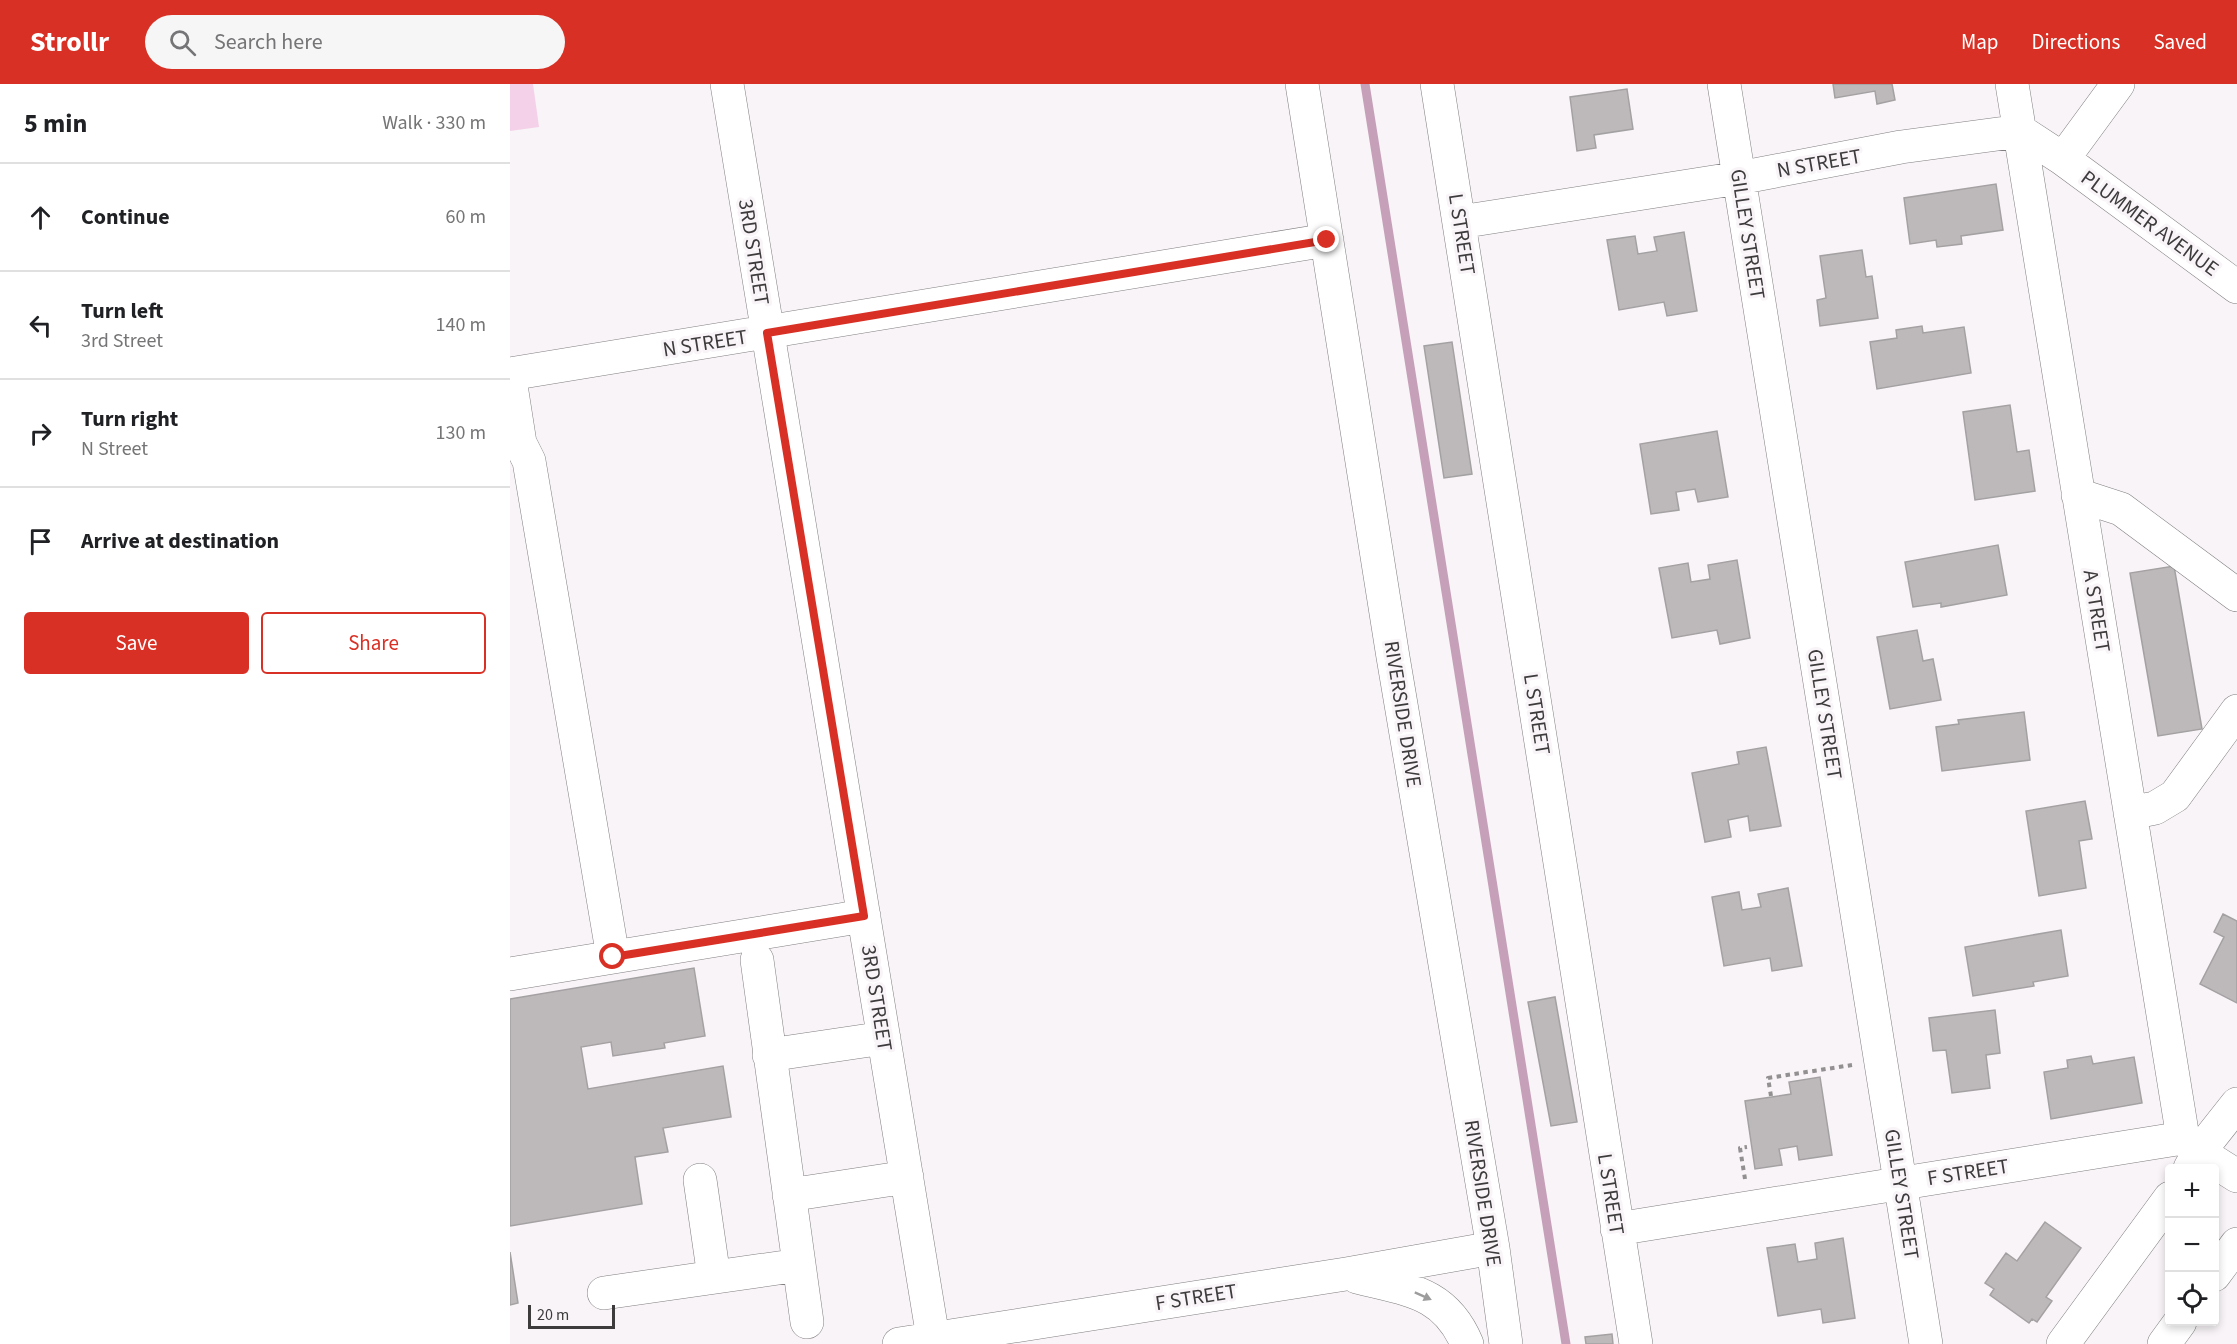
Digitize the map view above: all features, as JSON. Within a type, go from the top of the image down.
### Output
[{"type":"street","name":"3RD STREET","points":[[727,84],[934,1341]]},
{"type":"street","name":"RIVERSIDE DRIVE","points":[[1302,84],[1393,657],[1493,1248],[1506,1344]]},
{"type":"street","name":"L STREET","points":[[1437,84],[1636,1344]]},
{"type":"street","name":"GILLEY STREET","points":[[1724,84],[1926,1344]]},
{"type":"street","name":"A STREET","points":[[2012,84],[2130,813],[2191,1153]]},
{"type":"street","points":[[2020,131],[2063,159],[2118,84]]},
{"type":"street","name":"N STREET","points":[[1460,222],[1738,177],[1901,147],[2020,131]]},
{"type":"street","name":"PLUMMER AVENUE","points":[[2063,159],[2237,287]]},
{"type":"street","name":"N STREET","points":[[510,374],[1327,240]]},
{"type":"street","points":[[510,379],[515,444],[529,461],[613,957]]},
{"type":"street","points":[[2078,495],[2121,509],[2237,595]]},
{"type":"street","points":[[2130,813],[2155,808],[2175,796],[2237,711]]},
{"type":"street","points":[[510,974],[864,916]]},
{"type":"street","points":[[757,960],[807,1322]]},
{"type":"street","points":[[770,1055],[884,1038]]},
{"type":"street","points":[[2237,1104],[2191,1153],[2237,1176]]},
{"type":"street","name":"F STREET","points":[[1617,1229],[1900,1183],[2191,1153]]},
{"type":"street","points":[[789,1195],[907,1177]]},
{"type":"street","points":[[700,1180],[714,1277]]},
{"type":"street","points":[[2063,1344],[2165,1204]]},
{"type":"street","points":[[2216,1272],[2237,1244]]},
{"type":"street","name":"F STREET","points":[[900,1344],[934,1341],[1493,1248]]},
{"type":"street","points":[[604,1293],[799,1265]]},
{"type":"street","points":[[1346,1274],[1414,1292],[1433,1300],[1445,1308],[1459,1325],[1467,1344]]},
{"type":"street","points":[[2164,1344],[2177,1326]]},
{"type":"path","points":[[1771,1096],[1768,1078],[1856,1064]]},
{"type":"shaded area","points":[[510,84],[533,84],[539,127],[510,131]]},
{"type":"building","points":[[1833,84],[1892,84],[1895,100],[1877,104],[1875,91],[1835,98]]},
{"type":"building","points":[[1627,89],[1633,129],[1594,135],[1596,148],[1577,151],[1570,97]]},
{"type":"building","points":[[1996,184],[2003,230],[1961,236],[1962,244],[1937,247],[1936,240],[1910,244],[1904,198]]},
{"type":"building","points":[[1684,232],[1697,311],[1667,316],[1664,302],[1619,310],[1607,240],[1635,236],[1638,254],[1657,251],[1654,237]]},
{"type":"building","points":[[1862,250],[1866,277],[1872,276],[1878,318],[1820,326],[1817,300],[1826,298],[1820,256]]},
{"type":"building","points":[[1922,326],[1923,333],[1964,327],[1971,373],[1877,389],[1870,342],[1897,338],[1896,330]]},
{"type":"building","points":[[1452,342],[1472,474],[1444,478],[1424,346]]},
{"type":"building","points":[[2010,405],[2017,452],[2029,450],[2035,491],[1975,500],[1963,412]]},
{"type":"building","points":[[1717,431],[1728,497],[1698,502],[1695,489],[1676,492],[1679,510],[1651,514],[1640,444]]},
{"type":"building","points":[[1998,545],[2007,595],[1941,607],[1941,603],[1913,607],[1905,562]]},
{"type":"building","points":[[1737,560],[1750,638],[1720,644],[1717,630],[1672,638],[1659,568],[1688,563],[1691,582],[1710,579],[1708,565]]},
{"type":"building","points":[[2174,566],[2202,729],[2158,736],[2130,573]]},
{"type":"building","points":[[1917,630],[1923,661],[1933,659],[1941,700],[1890,709],[1877,637]]},
{"type":"building","points":[[2024,712],[2030,760],[1942,771],[1936,727],[1959,724],[1958,720]]},
{"type":"building","points":[[1766,747],[1781,826],[1750,831],[1748,816],[1728,820],[1731,837],[1705,842],[1692,773],[1739,764],[1737,752]]},
{"type":"building","points":[[2085,801],[2092,839],[2079,841],[2086,888],[2039,896],[2026,811]]},
{"type":"building","points":[[1788,888],[1802,966],[1772,971],[1770,958],[1724,966],[1712,897],[1739,892],[1742,910],[1761,907],[1758,894]]},
{"type":"building","points":[[2223,914],[2237,921],[2237,1003],[2200,984],[2224,937],[2214,932]]},
{"type":"building","points":[[2061,930],[2068,976],[2033,982],[2034,986],[1973,996],[1965,947]]},
{"type":"building","points":[[694,968],[705,1036],[664,1043],[665,1048],[613,1056],[611,1042],[581,1047],[588,1089],[723,1066],[731,1117],[663,1128],[668,1152],[635,1157],[642,1204],[510,1226],[510,999]]},
{"type":"building","points":[[1555,997],[1577,1122],[1551,1126],[1528,1002]]},
{"type":"building","points":[[1995,1010],[2000,1053],[1986,1055],[1990,1088],[1952,1093],[1946,1050],[1933,1051],[1929,1018]]},
{"type":"building","points":[[2091,1056],[2093,1064],[2134,1057],[2142,1103],[2051,1119],[2044,1072],[2068,1068],[2067,1060]]},
{"type":"building","points":[[1820,1077],[1832,1155],[1799,1160],[1797,1146],[1779,1149],[1782,1165],[1755,1169],[1745,1101],[1791,1094],[1789,1082]]},
{"type":"building","points":[[2045,1222],[2081,1248],[2046,1297],[2052,1301],[2037,1322],[2032,1319],[2029,1323],[1990,1295],[1994,1289],[1985,1283],[2006,1253],[2017,1261]]},
{"type":"building","points":[[1843,1238],[1855,1318],[1823,1323],[1821,1309],[1778,1316],[1767,1248],[1795,1244],[1798,1262],[1817,1259],[1815,1243]]},
{"type":"building","points":[[510,1252],[518,1303],[510,1305]]},
{"type":"building","points":[[1612,1334],[1613,1344],[1586,1344],[1585,1337]]},
{"type":"waterway","points":[[1365,84],[1566,1344]]},
{"type":"route","points":[[613,957],[864,916],[767,333],[1327,240]]}]
